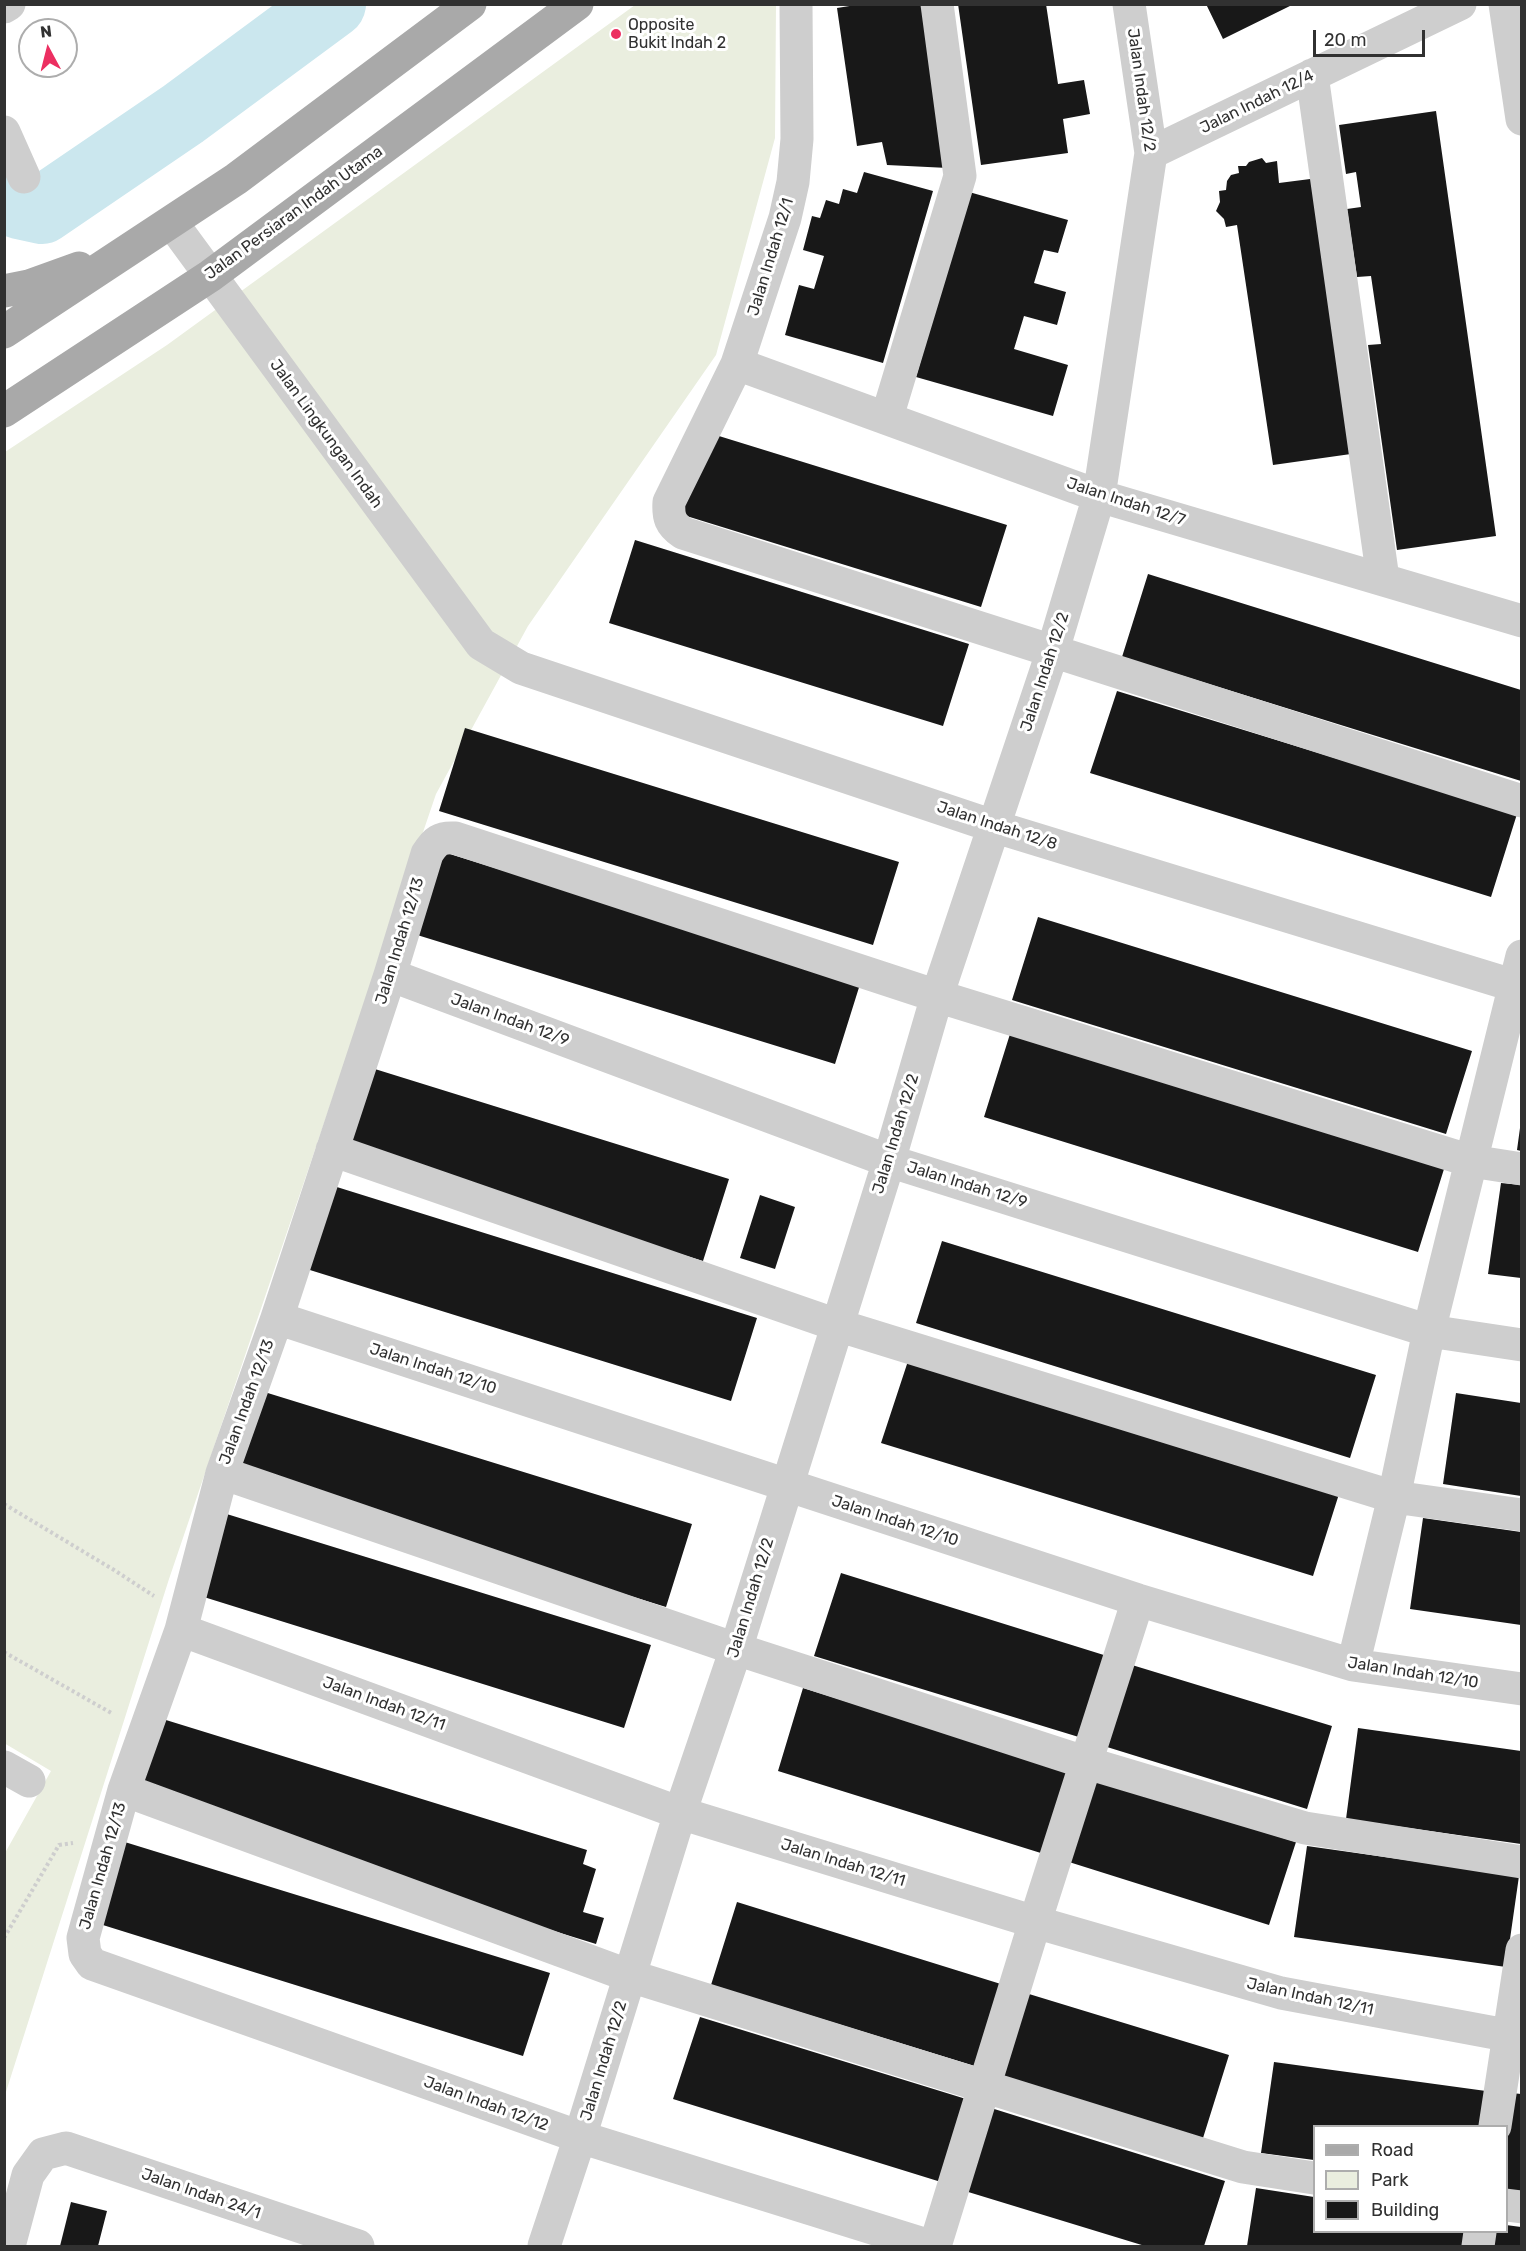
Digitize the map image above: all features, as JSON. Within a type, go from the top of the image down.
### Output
[{"type":"main road","points":[[4,332],[132,250],[236,179],[470,4]]},
{"type":"main road","name":"Jalan Persiaran Indah Utama","points":[[4,411],[210,276],[577,4]]},
{"type":"main road","points":[[4,291],[29,286],[132,250]]},
{"type":"street","points":[[4,7],[9,4]]},
{"type":"street","name":"Jalan Indah 12/1","points":[[796,4],[794,17],[797,139],[785,218],[738,364],[669,502],[668,514],[673,526],[683,532],[1053,650]]},
{"type":"street","points":[[887,417],[960,176],[937,4]]},
{"type":"street","name":"Jalan Indah 12/2","points":[[544,2247],[680,1813],[736,1649],[889,1161],[937,996],[996,827],[1053,650],[1099,496],[1151,153],[1129,4]]},
{"type":"street","name":"Jalan Indah 12/4","points":[[1151,153],[1460,4]]},
{"type":"street","points":[[1505,4],[1521,119]]},
{"type":"street","points":[[1312,75],[1383,579]]},
{"type":"street","points":[[4,132],[24,177]]},
{"type":"street","name":"Jalan Lingkungan Indah","points":[[172,223],[481,644]]},
{"type":"street","name":"Jalan Indah 12/7","points":[[738,364],[1099,496],[1521,621]]},
{"type":"street","name":"Jalan Indah 12/8","points":[[481,644],[521,668],[996,827],[1518,988]]},
{"type":"street","points":[[1053,650],[1521,801]]},
{"type":"street","name":"Jalan Indah 12/13","points":[[85,1954],[83,1938],[124,1790],[181,1630],[222,1473],[277,1318],[390,975],[427,854],[434,843],[444,837],[455,838],[937,996]]},
{"type":"street","points":[[1353,1665],[1394,1497],[1429,1331],[1471,1161],[1518,988],[1521,956]]},
{"type":"street","name":"Jalan Indah 12/9","points":[[390,975],[889,1161],[1429,1331],[1521,1345]]},
{"type":"street","points":[[937,996],[1471,1161],[1521,1169]]},
{"type":"street","points":[[332,1150],[837,1325],[1394,1497],[1521,1515]]},
{"type":"street","name":"Jalan Indah 12/10","points":[[277,1318],[1138,1600],[1353,1665],[1521,1689]]},
{"type":"street","points":[[222,1473],[736,1649],[1087,1763],[1305,1828],[1521,1862]]},
{"type":"street","points":[[932,2247],[1138,1600]]},
{"type":"street","name":"Jalan Indah 12/11","points":[[181,1630],[680,1813],[1035,1922],[1281,1993],[1515,2037]]},
{"type":"street","points":[[124,1790],[630,1976],[1243,2167],[1313,2178]]},
{"type":"street","points":[[1495,2125],[1515,2037],[1521,1950]]},
{"type":"street","name":"Jalan Indah 12/12","points":[[85,1954],[92,1964],[580,2137],[932,2247]]},
{"type":"street","name":"Jalan Indah 24/1","points":[[9,2247],[28,2175],[44,2154],[66,2148],[358,2247]]},
{"type":"path","points":[[4,1504],[154,1596]]},
{"type":"path","points":[[4,1652],[118,1717]]},
{"type":"green space","points":[[635,5],[776,5],[775,138],[716,355],[528,626],[436,794],[169,1579],[5,2095],[5,1853],[51,1771],[4,1743],[5,452],[167,345]]},
{"type":"building","points":[[862,4],[924,4],[948,168],[887,165],[882,142],[857,146],[837,8]]},
{"type":"building","points":[[958,4],[1046,4],[1058,84],[1084,80],[1090,114],[1063,119],[1068,153],[981,165]]},
{"type":"building","points":[[1206,4],[1294,4],[1223,39]]},
{"type":"building","points":[[1436,111],[1496,536],[1397,550],[1368,345],[1381,344],[1371,276],[1357,277],[1347,209],[1361,207],[1356,172],[1346,174],[1339,125]]},
{"type":"building","points":[[1262,158],[1266,163],[1277,161],[1279,183],[1318,178],[1358,453],[1273,465],[1237,225],[1226,227],[1224,219],[1216,211],[1220,202],[1219,191],[1226,190],[1227,181],[1231,175],[1239,173],[1238,166],[1246,166],[1249,162]]},
{"type":"building","points":[[864,172],[933,191],[883,363],[785,335],[799,285],[814,289],[824,256],[803,250],[812,216],[820,218],[826,200],[839,204],[843,189],[857,193]]},
{"type":"building","points":[[969,192],[1068,220],[1058,253],[1044,250],[1034,283],[1066,292],[1057,325],[1024,316],[1014,349],[1068,365],[1053,416],[916,377]]},
{"type":"building","points":[[706,432],[1007,525],[981,607],[680,514]]},
{"type":"building","points":[[635,540],[969,644],[943,726],[609,623]]},
{"type":"building","points":[[1148,574],[1521,690],[1521,781],[1122,657]]},
{"type":"building","points":[[1117,691],[1517,814],[1491,897],[1090,773]]},
{"type":"building","points":[[465,728],[899,862],[873,945],[439,811]]},
{"type":"building","points":[[427,847],[861,981],[835,1064],[401,930]]},
{"type":"building","points":[[1038,917],[1472,1051],[1446,1134],[1012,1000]]},
{"type":"building","points":[[1010,1034],[1444,1169],[1418,1252],[984,1117]]},
{"type":"building","points":[[362,1065],[729,1179],[703,1261],[336,1148]]},
{"type":"building","points":[[1521,1128],[1521,1151],[1517,1150]]},
{"type":"building","points":[[324,1183],[757,1318],[731,1401],[297,1266]]},
{"type":"building","points":[[1501,1183],[1521,1185],[1521,1278],[1488,1274]]},
{"type":"building","points":[[760,1195],[795,1207],[775,1269],[740,1258]]},
{"type":"building","points":[[942,1241],[1376,1375],[1350,1458],[916,1323]]},
{"type":"building","points":[[908,1361],[1339,1494],[1313,1576],[881,1443]]},
{"type":"building","points":[[258,1390],[692,1524],[666,1607],[232,1473]]},
{"type":"building","points":[[1456,1393],[1521,1403],[1521,1496],[1443,1484]]},
{"type":"building","points":[[217,1511],[651,1645],[624,1728],[191,1593]]},
{"type":"building","points":[[1423,1518],[1521,1532],[1521,1625],[1410,1609]]},
{"type":"building","points":[[841,1573],[1107,1656],[1082,1738],[814,1656]]},
{"type":"building","points":[[1132,1665],[1332,1726],[1307,1809],[1107,1747]]},
{"type":"building","points":[[803,1688],[1071,1771],[1044,1854],[778,1771]]},
{"type":"building","points":[[153,1716],[587,1850],[583,1864],[596,1869],[583,1912],[604,1918],[596,1944],[127,1799]]},
{"type":"building","points":[[1358,1728],[1521,1751],[1521,1844],[1346,1819]]},
{"type":"building","points":[[1095,1780],[1296,1842],[1269,1925],[1069,1862]]},
{"type":"building","points":[[115,1839],[550,1973],[523,2056],[90,1921]]},
{"type":"building","points":[[1307,1846],[1519,1876],[1506,1967],[1294,1937]]},
{"type":"building","points":[[737,1902],[1004,1985],[978,2067],[711,1985]]},
{"type":"building","points":[[1029,1994],[1229,2055],[1203,2138],[1002,2076]]},
{"type":"building","points":[[700,2017],[966,2099],[941,2182],[673,2099]]},
{"type":"building","points":[[1274,2062],[1486,2091],[1481,2125],[1313,2125],[1313,2160],[1261,2153]]},
{"type":"building","points":[[1512,2093],[1521,2094],[1521,2193],[1508,2191],[1507,2125]]},
{"type":"building","points":[[991,2108],[1225,2181],[1204,2246],[1145,2246],[965,2191]]},
{"type":"building","points":[[1256,2188],[1313,2197],[1313,2233],[1466,2233],[1464,2246],[1247,2246]]},
{"type":"building","points":[[71,2202],[107,2211],[98,2246],[60,2246]]},
{"type":"building","points":[[1508,2225],[1521,2227],[1521,2246],[1490,2246],[1492,2233],[1508,2233]]},
{"type":"waterway","points":[[4,190],[19,205],[42,210],[183,114],[332,4]]},
{"type":"place","name":"Opposite Bukit Indah 2","points":[[616,34]]}]
